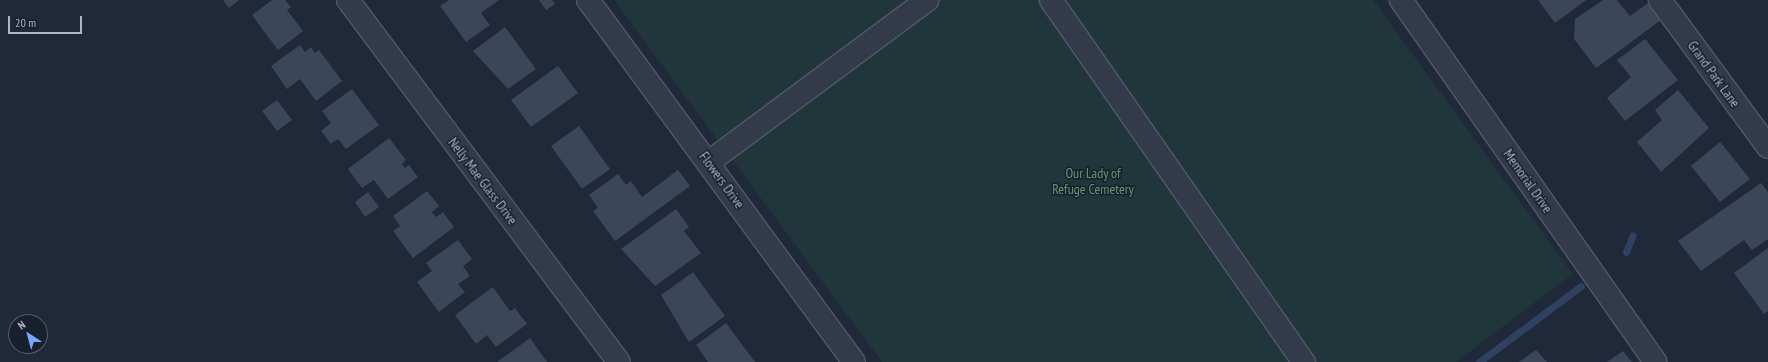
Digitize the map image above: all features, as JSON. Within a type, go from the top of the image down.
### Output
[{"type":"street","name":"Nelly Mae Glass Drive","points":[[348,0],[619,362]]},
{"type":"street","points":[[709,162],[927,0]]},
{"type":"street","points":[[1051,0],[1304,362]]},
{"type":"street","name":"Memorial Drive","points":[[1401,0],[1656,362]]},
{"type":"street","name":"Grand Park Lane","points":[[1660,0],[1768,147]]},
{"type":"street","name":"Flowers Drive","points":[[596,3],[854,362]]},
{"type":"green space","name":"Our Lady of Refuge Cemetery","points":[[614,0],[1373,0],[1573,274],[1456,362],[882,362]]},
{"type":"building","points":[[223,0],[239,0],[229,8]]},
{"type":"building","points":[[272,0],[285,0],[291,7],[287,10],[303,31],[278,50],[252,15]]},
{"type":"building","points":[[449,0],[499,0],[481,13],[490,25],[466,42],[440,6]]},
{"type":"building","points":[[539,0],[552,0],[555,4],[546,10]]},
{"type":"building","points":[[1538,0],[1586,0],[1555,23]]},
{"type":"building","points":[[1603,0],[1617,0],[1630,16],[1648,3],[1661,20],[1596,68],[1574,39],[1575,19]]},
{"type":"building","points":[[505,27],[536,69],[508,89],[473,51]]},
{"type":"building","points":[[1645,39],[1678,80],[1625,121],[1607,98],[1631,77],[1617,60]]},
{"type":"building","points":[[300,45],[305,52],[311,47],[315,53],[319,50],[342,81],[316,101],[300,79],[287,89],[271,66]]},
{"type":"building","points":[[558,66],[578,93],[531,127],[511,100]]},
{"type":"building","points":[[352,89],[379,125],[346,149],[338,139],[331,144],[321,131],[331,123],[322,111]]},
{"type":"building","points":[[1678,90],[1709,128],[1661,172],[1637,142],[1662,120],[1655,110]]},
{"type":"building","points":[[277,100],[292,120],[277,131],[262,111]]},
{"type":"building","points":[[579,126],[610,169],[582,189],[551,146]]},
{"type":"building","points":[[389,138],[406,160],[402,164],[405,168],[409,165],[418,177],[388,199],[374,180],[362,188],[348,169]]},
{"type":"building","points":[[1720,142],[1750,179],[1720,202],[1691,166]]},
{"type":"building","points":[[678,170],[690,186],[615,241],[593,211],[598,208],[589,195],[618,174],[626,185],[631,181],[642,197]]},
{"type":"building","points":[[1761,183],[1768,192],[1768,239],[1752,250],[1744,240],[1701,271],[1678,241]]},
{"type":"building","points":[[427,191],[439,206],[432,212],[436,217],[443,212],[454,227],[413,258],[393,231],[400,226],[393,216]]},
{"type":"building","points":[[368,192],[379,207],[365,217],[355,202]]},
{"type":"building","points":[[676,209],[689,227],[684,231],[701,253],[655,286],[621,249]]},
{"type":"building","points":[[458,240],[472,259],[463,266],[470,276],[458,284],[465,292],[439,312],[417,282],[432,271],[426,263]]},
{"type":"building","points":[[1768,248],[1768,311],[1764,314],[1734,273]]},
{"type":"building","points":[[693,272],[725,316],[689,342],[661,295]]},
{"type":"building","points":[[493,287],[510,311],[515,308],[527,324],[496,347],[487,335],[476,344],[455,315]]},
{"type":"building","points":[[726,323],[755,362],[708,362],[696,345]]},
{"type":"building","points":[[530,338],[547,362],[497,362]]},
{"type":"building","points":[[1536,350],[1547,362],[1519,362]]},
{"type":"building","points":[[1623,351],[1632,362],[1607,362]]},
{"type":"waterway","points":[[1626,252],[1633,235]]},
{"type":"waterway","points":[[1479,362],[1581,286]]}]
